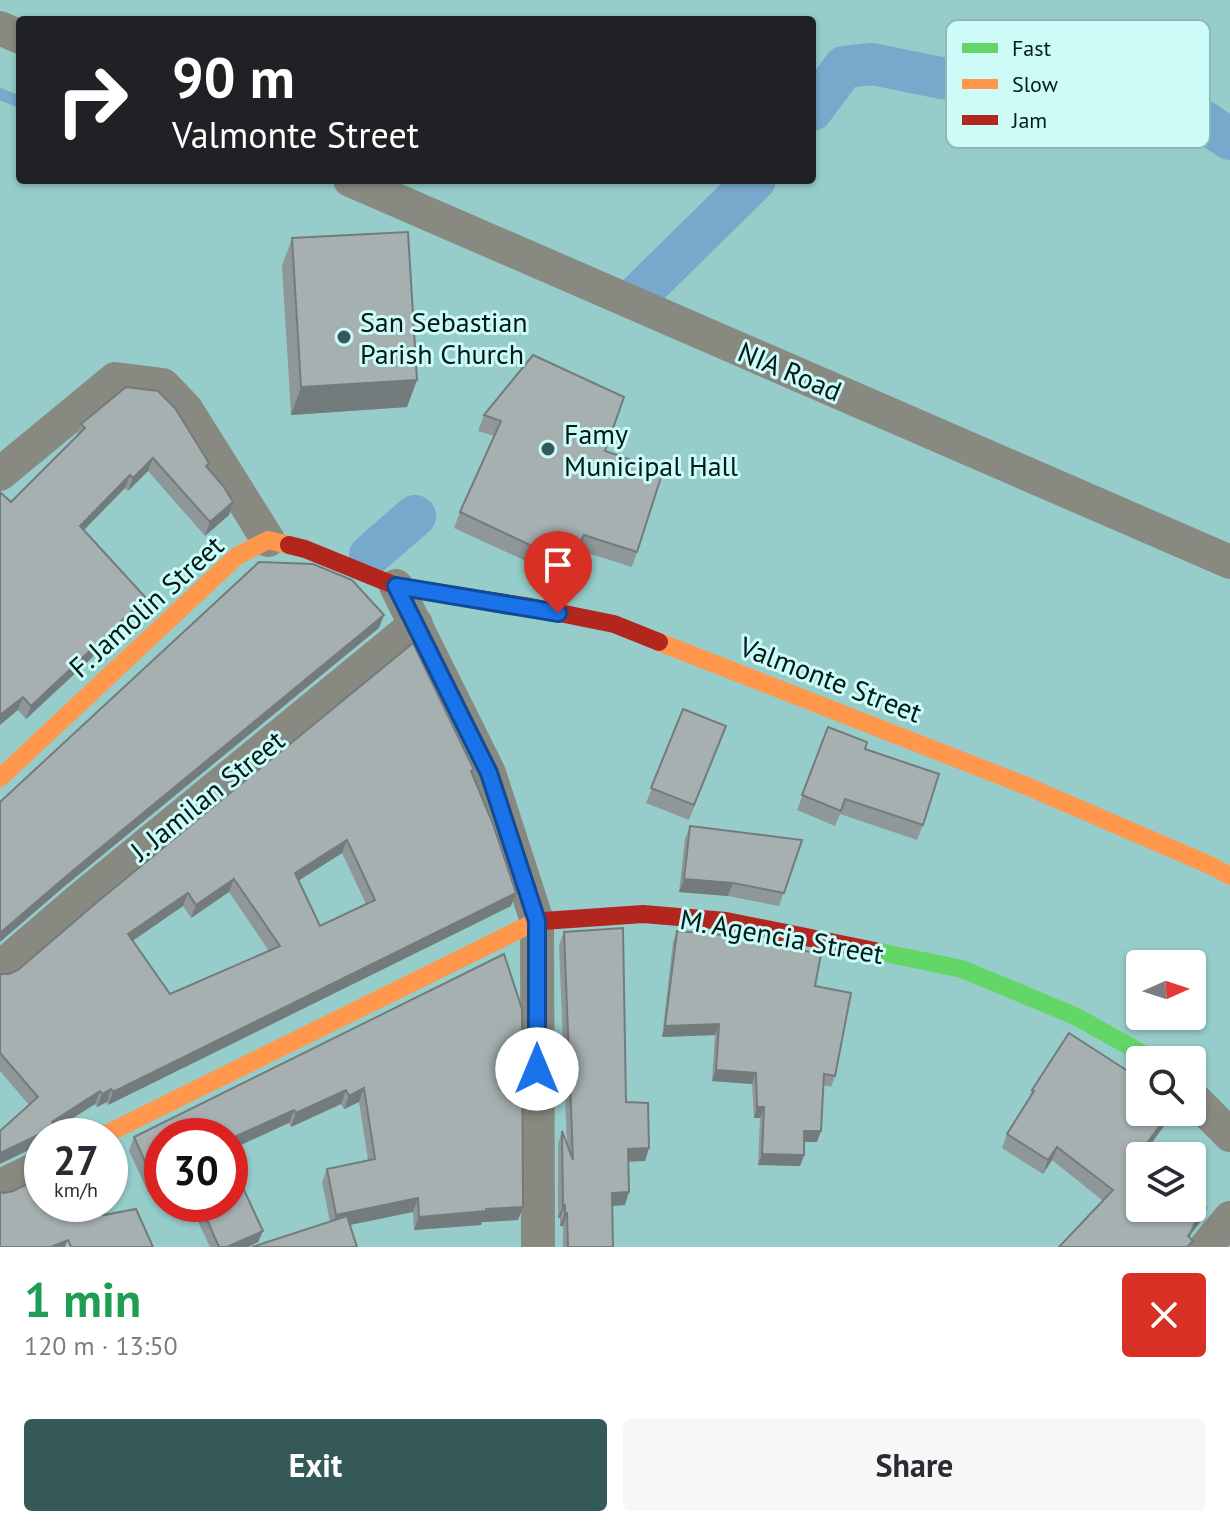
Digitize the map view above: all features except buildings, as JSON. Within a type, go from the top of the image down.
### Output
[{"type":"street","name":"NIA Road","points":[[359,184],[1230,562]]},
{"type":"street","points":[[0,474],[115,379],[163,385],[186,409],[268,540]]},
{"type":"street","name":"F. Jamolin Street","points":[[0,778],[237,556],[268,540],[305,549],[396,586]]},
{"type":"street","points":[[396,586],[489,773],[537,921],[538,1247]]},
{"type":"street","name":"Valmonte Street","points":[[396,586],[614,624],[1024,785],[1230,876]]},
{"type":"street","name":"J. Jamilan Street","points":[[0,968],[416,624]]},
{"type":"street","name":"M. Agencia Street","points":[[128,1123],[537,921],[643,914],[726,921],[962,969],[1075,1016],[1129,1046]]},
{"type":"street","points":[[1206,1111],[1230,1135]]},
{"type":"street","points":[[0,1186],[24,1175]]},
{"type":"street","points":[[1206,1247],[1230,1218]]},
{"type":"waterway","points":[[816,105],[844,67],[872,64],[946,78]]},
{"type":"waterway","points":[[0,94],[16,100]]},
{"type":"waterway","points":[[1210,126],[1230,139]]},
{"type":"waterway","points":[[641,292],[751,184]]},
{"type":"waterway","points":[[370,555],[415,516]]},
{"type":"traffic: fast","points":[[875,951],[962,969],[1075,1016],[1129,1046]]},
{"type":"traffic: slow","points":[[0,778],[237,556],[268,540],[289,545]]},
{"type":"traffic: slow","points":[[659,642],[1024,785],[1230,876]]},
{"type":"traffic: slow","points":[[128,1123],[537,921],[543,921]]},
{"type":"traffic: jam","points":[[289,545],[396,586],[614,624],[659,642]]},
{"type":"traffic: jam","points":[[543,921],[643,914],[726,921],[875,951]]},
{"type":"place","name":"San Sebastian Parish Church","points":[[344,337]]},
{"type":"place","name":"Famy Municipal Hall","points":[[548,449]]},
{"type":"route","points":[[537,1069],[537,921],[489,773],[396,586],[558,613]]}]
